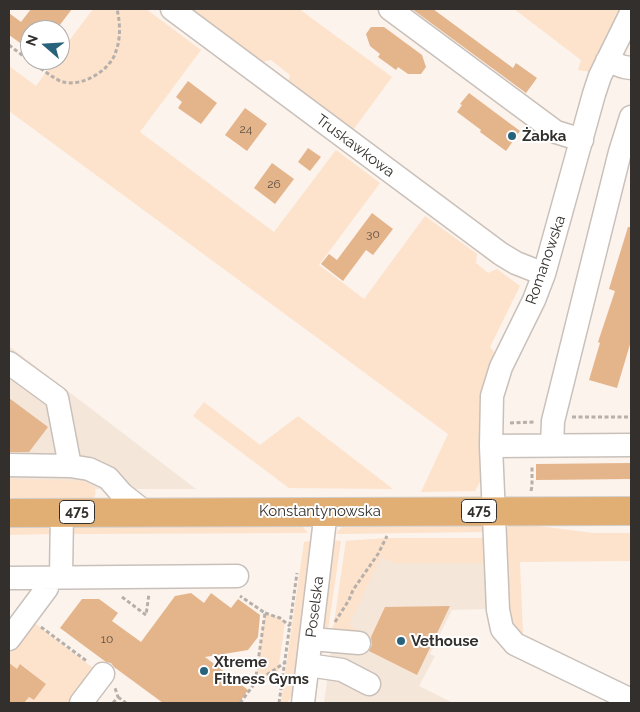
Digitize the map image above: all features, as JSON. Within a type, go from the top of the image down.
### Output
[{"type":"main road","name":"Konstantynowska","points":[[9,513],[631,511]]},
{"type":"street","name":"Truskawkowa","points":[[172,9],[501,254],[516,263],[544,274]]},
{"type":"street","points":[[390,9],[556,132],[582,140]]},
{"type":"street","name":"Romanowska","points":[[631,13],[607,61],[594,94],[544,274],[534,300],[501,367],[492,396],[491,446],[498,610],[502,629],[515,644],[631,700]]},
{"type":"street","points":[[607,61],[631,68]]},
{"type":"street","points":[[542,445],[553,421],[620,152],[631,117]]},
{"type":"street","points":[[9,363],[57,398],[70,466]]},
{"type":"street","points":[[491,446],[631,445]]},
{"type":"street","points":[[9,465],[70,466],[89,469],[108,478],[122,494],[146,512]]},
{"type":"street","name":"Poselska","points":[[303,703],[299,662],[326,511]]},
{"type":"street","points":[[9,639],[54,578],[62,512]]},
{"type":"street","points":[[9,578],[235,584]]},
{"type":"street","points":[[303,635],[359,643]]},
{"type":"street","points":[[299,662],[342,670],[369,684]]},
{"type":"street","points":[[81,703],[103,674]]},
{"type":"path","points":[[9,45],[42,70],[62,82],[79,82],[93,77],[106,67],[116,52],[119,36],[117,9]]},
{"type":"path","points":[[530,498],[542,445]]},
{"type":"path","points":[[334,623],[350,600],[352,590],[378,554],[387,536]]},
{"type":"path","points":[[279,703],[298,567]]},
{"type":"path","points":[[235,584],[265,613],[280,618],[303,635]]},
{"type":"path","points":[[116,593],[146,615],[150,586]]},
{"type":"path","points":[[255,683],[265,613]]},
{"type":"path","points":[[26,615],[112,680],[118,697],[126,703]]},
{"type":"path","points":[[240,703],[255,683],[285,663],[299,662]]},
{"type":"path","points":[[113,703],[118,697]]},
{"type":"shaded area","points":[[93,9],[146,9],[201,50],[140,132],[274,232],[336,150],[380,183],[319,265],[364,299],[425,216],[477,254],[476,263],[488,273],[497,269],[520,286],[490,347],[497,356],[482,475],[475,491],[421,492],[448,434],[9,111],[9,66],[36,86],[48,70],[70,70],[70,40]]},
{"type":"shaded area","points":[[191,9],[299,9],[392,77],[353,130],[288,82],[290,75],[271,60],[262,62]]},
{"type":"shaded area","points":[[514,9],[621,9],[591,72],[578,70],[581,60]]},
{"type":"shaded area","points":[[9,346],[196,489],[9,489]]},
{"type":"shaded area","points":[[204,402],[260,445],[298,416],[393,489],[289,488],[193,416]]},
{"type":"shaded area","points":[[9,479],[83,481],[95,488],[96,494],[92,501],[9,503]]},
{"type":"shaded area","points":[[9,520],[47,526],[52,534],[9,535]]},
{"type":"shaded area","points":[[82,522],[297,522],[308,533],[68,534]]},
{"type":"shaded area","points":[[480,523],[486,530],[483,532],[336,533],[344,525]]},
{"type":"shaded area","points":[[513,525],[530,525],[593,533],[631,533],[631,561],[520,562],[523,634],[508,621],[505,529]]},
{"type":"shaded area","points":[[389,538],[486,538],[489,609],[452,610],[430,654],[435,656],[419,686],[453,703],[324,703],[346,541]]},
{"type":"shaded area","points":[[389,538],[486,538],[487,563],[394,563],[381,557],[349,625],[358,630],[354,633],[331,632],[346,541]]},
{"type":"shaded area","points":[[333,540],[341,541],[328,630],[324,627],[322,621]]},
{"type":"shaded area","points":[[310,541],[312,546],[292,695],[288,702],[283,703],[281,702],[304,542]]},
{"type":"shaded area","points":[[265,613],[280,618],[285,622],[276,687],[257,672]]},
{"type":"shaded area","points":[[33,622],[93,668],[94,675],[73,703],[24,703],[29,697],[34,700],[46,684],[21,664],[17,669],[9,671],[9,644]]},
{"type":"building","points":[[31,9],[72,9],[64,20],[23,20]]},
{"type":"building","points":[[412,9],[433,9],[513,68],[516,63],[537,78],[526,93]]},
{"type":"building","points":[[9,13],[20,21],[20,43],[9,35]]},
{"type":"building","points":[[371,27],[384,27],[422,55],[426,67],[421,74],[408,74],[398,67],[396,70],[378,57],[380,54],[370,46],[366,34]]},
{"type":"building","points":[[188,81],[217,103],[201,124],[178,108],[182,102],[176,97]]},
{"type":"building","points":[[469,93],[520,131],[506,151],[457,112],[462,105],[460,104]]},
{"type":"building","points":[[245,108],[267,124],[247,151],[225,135]]},
{"type":"building","points":[[308,148],[321,157],[310,171],[298,162]]},
{"type":"building","points":[[272,163],[294,179],[275,204],[254,188]]},
{"type":"building","points":[[372,213],[393,229],[373,255],[366,250],[343,281],[321,264],[329,254],[337,260]]},
{"type":"building","points":[[628,227],[631,227],[631,341],[617,388],[589,380],[600,343],[598,342],[615,291],[609,289]]},
{"type":"building","points":[[9,398],[48,427],[29,452],[9,452]]},
{"type":"building","points":[[631,463],[631,479],[536,480],[536,464]]},
{"type":"building","points":[[191,593],[204,603],[211,593],[231,608],[238,599],[260,615],[258,637],[248,650],[205,657],[248,690],[239,703],[163,703],[111,663],[106,662],[60,628],[82,599],[99,599],[118,613],[112,621],[141,642],[175,596]]},
{"type":"building","name":"Vethouse","points":[[450,606],[417,675],[369,651],[372,645],[371,637],[385,607]]},
{"type":"building","points":[[9,663],[17,669],[20,664],[46,684],[34,700],[29,697],[24,703],[9,703]]},
{"type":"place","name":"Żabka","points":[[512,136]]},
{"type":"place","name":"Vethouse","points":[[401,641]]},
{"type":"place","name":"Xtreme Fitness Gyms","points":[[204,671]]}]
